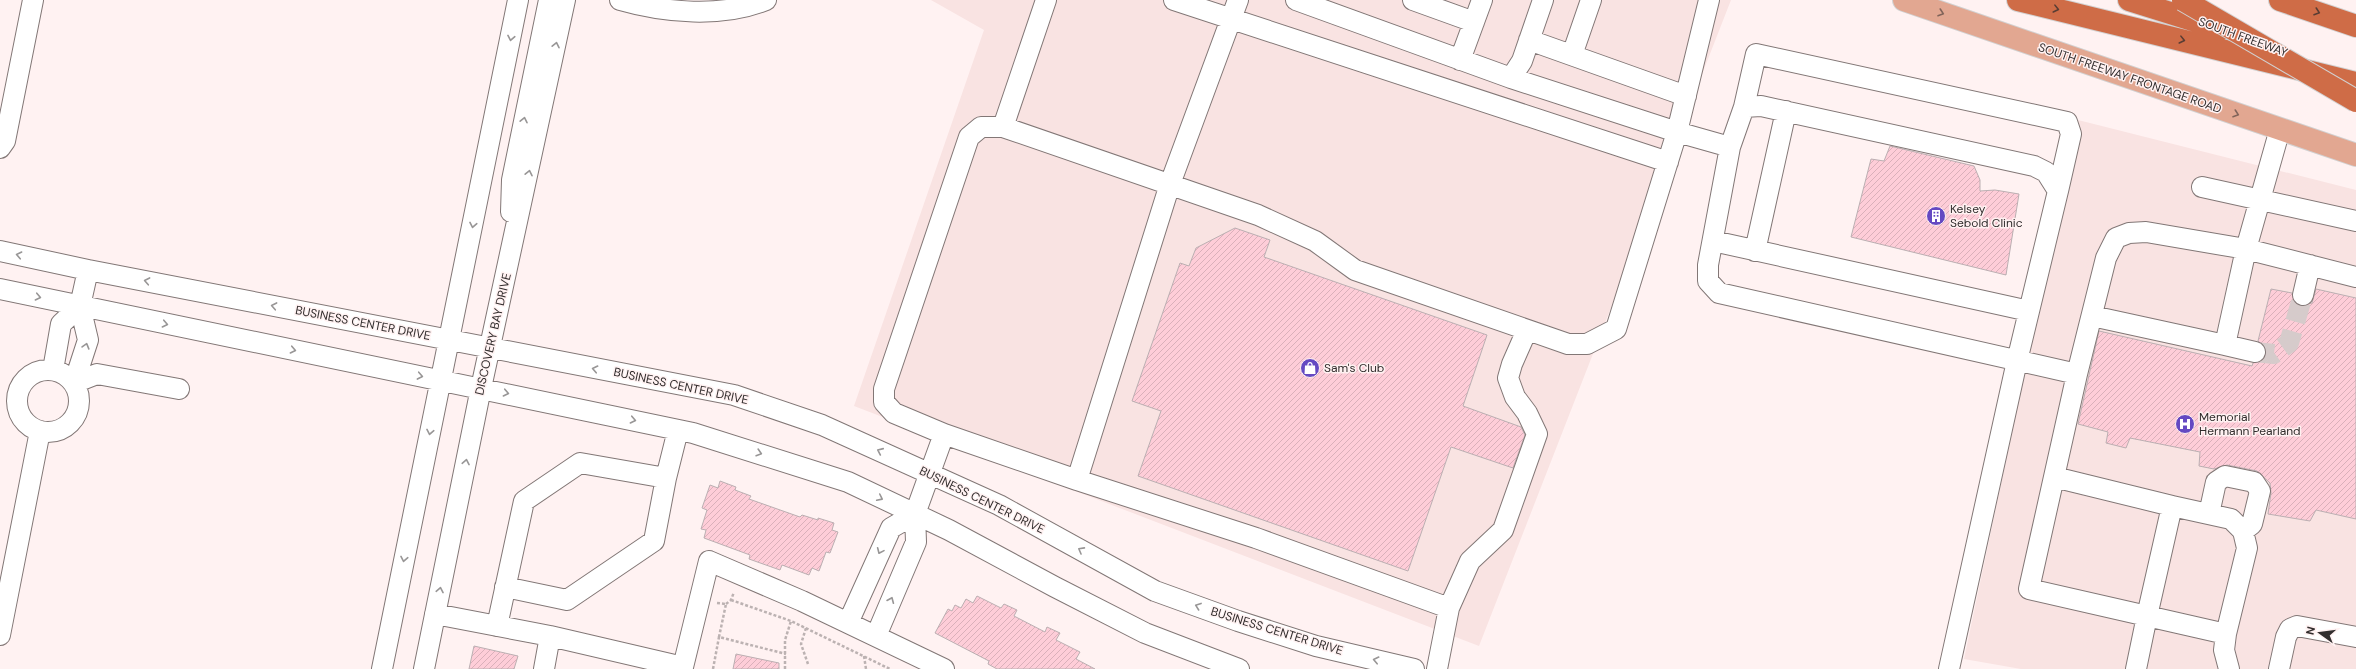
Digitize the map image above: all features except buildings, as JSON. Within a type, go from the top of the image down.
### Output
[{"type":"highway","points":[[2018,0],[2356,83]]},
{"type":"highway","name":"SOUTH FREEWAY","points":[[2129,0],[2194,19],[2356,79]]},
{"type":"highway","points":[[2183,0],[2356,101]]},
{"type":"highway","points":[[2280,0],[2356,26]]},
{"type":"main road","name":"SOUTH FREEWAY FRONTAGE ROAD","points":[[1904,0],[2356,156]]},
{"type":"street","points":[[0,148],[5,141],[33,0]]},
{"type":"street","points":[[382,669],[518,0]]},
{"type":"street","points":[[505,284],[512,180],[549,0]]},
{"type":"street","name":"DISCOVERY BAY DRIVE","points":[[424,669],[481,388],[491,348],[566,0]]},
{"type":"street","points":[[620,0],[648,8],[708,11],[748,7],[766,0]]},
{"type":"street","points":[[1003,127],[1046,0]]},
{"type":"street","points":[[1174,0],[1235,9],[1668,162]]},
{"type":"street","points":[[1296,0],[1511,78],[1678,132],[1730,147]]},
{"type":"street","points":[[1413,0],[1474,22]]},
{"type":"street","points":[[1460,60],[1482,0]]},
{"type":"street","points":[[1511,78],[1522,61],[1543,0]]},
{"type":"street","points":[[1572,55],[1591,0]]},
{"type":"street","points":[[1449,608],[1256,538],[1077,480],[944,434],[894,413],[884,402],[884,389],[969,137],[981,127],[1003,127],[1258,215],[1315,241],[1355,270],[1568,344],[1587,344],[1616,329],[1678,132],[1709,0]]},
{"type":"street","points":[[1077,480],[1170,184],[1235,9]]},
{"type":"street","points":[[1529,40],[1686,96]]},
{"type":"street","points":[[1950,669],[2017,361],[2071,134],[2067,122],[1756,54],[1744,107],[1730,147],[1712,241],[1708,280],[1719,293],[2017,361],[2077,374]]},
{"type":"street","points":[[1744,107],[1761,106],[1786,111],[2034,166],[2046,172],[2058,191]]},
{"type":"street","points":[[1755,251],[1786,111]]},
{"type":"street","points":[[2225,346],[2246,249],[2280,129]]},
{"type":"street","points":[[2202,187],[2356,221]]},
{"type":"street","points":[[2226,634],[2029,589],[2077,374],[2106,258],[2116,238],[2129,233],[2146,232],[2246,249],[2356,277]]},
{"type":"street","points":[[1712,241],[2029,311]]},
{"type":"street","name":"BUSINESS CENTER DRIVE","points":[[0,251],[88,270],[734,395],[822,425],[999,505],[1155,591],[1238,621],[1316,646],[1414,669]]},
{"type":"street","points":[[2304,295],[2310,265]]},
{"type":"street","points":[[74,383],[88,340],[80,306],[88,270]]},
{"type":"street","points":[[0,289],[678,430],[770,456],[848,482],[1145,632],[1239,669]]},
{"type":"street","points":[[52,370],[61,324],[80,306]]},
{"type":"street","points":[[2092,316],[2255,352]]},
{"type":"street","points":[[1437,669],[1449,608],[1470,561],[1503,530],[1536,434],[1527,413],[1515,397],[1508,378],[1512,364],[1527,330]]},
{"type":"street","points":[[41,370],[52,370],[64,374],[74,383],[79,394],[79,407],[74,419],[64,427],[53,432],[40,431],[30,426],[22,417],[18,406],[18,394],[22,384],[31,375],[41,370]]},
{"type":"street","points":[[74,383],[97,374],[179,389]]},
{"type":"street","points":[[505,587],[567,600],[654,541],[666,478],[678,430]]},
{"type":"street","points":[[0,635],[40,431]]},
{"type":"street","points":[[876,636],[916,542],[914,514],[928,472],[944,434]]},
{"type":"street","points":[[497,626],[524,501],[580,463],[666,478]]},
{"type":"street","points":[[2209,514],[2216,482],[2225,476],[2254,482],[2260,491],[2252,524],[2242,531]]},
{"type":"street","points":[[2054,477],[2231,519],[2242,531],[2247,548],[2226,634],[2224,650],[2229,669]]},
{"type":"street","points":[[2136,669],[2172,506]]},
{"type":"street","points":[[848,623],[891,528],[914,514]]},
{"type":"street","points":[[435,614],[550,636],[683,668],[709,561],[797,599],[944,669]]},
{"type":"street","points":[[2279,669],[2286,637],[2290,629],[2297,626],[2356,637]]},
{"type":"street","points":[[544,669],[550,636]]},
{"type":"path","points":[[785,669],[785,640],[797,599]]},
{"type":"path","points":[[700,600],[726,604],[713,669]]},
{"type":"path","points":[[731,600],[791,620],[890,669]]},
{"type":"path","points":[[806,628],[801,644],[808,664]]},
{"type":"path","points":[[719,637],[786,654]]},
{"type":"path","points":[[864,656],[866,669]]},
{"type":"shaded area","points":[[931,0],[1731,0],[1479,646],[854,406],[984,30]]},
{"type":"shaded area","name":"Memorial Hermann Pearland","points":[[2078,120],[2356,190],[2356,669],[2021,669],[1964,659]]},
{"type":"tunnel","points":[[2255,352],[2274,354],[2289,343],[2303,295]]},
{"type":"place","name":"Kelsey Sebold Clinic","points":[[1936,216]]},
{"type":"place","name":"Sam's Club","points":[[1310,368]]},
{"type":"place","name":"Memorial Hermann Pearland","points":[[2185,424]]}]
